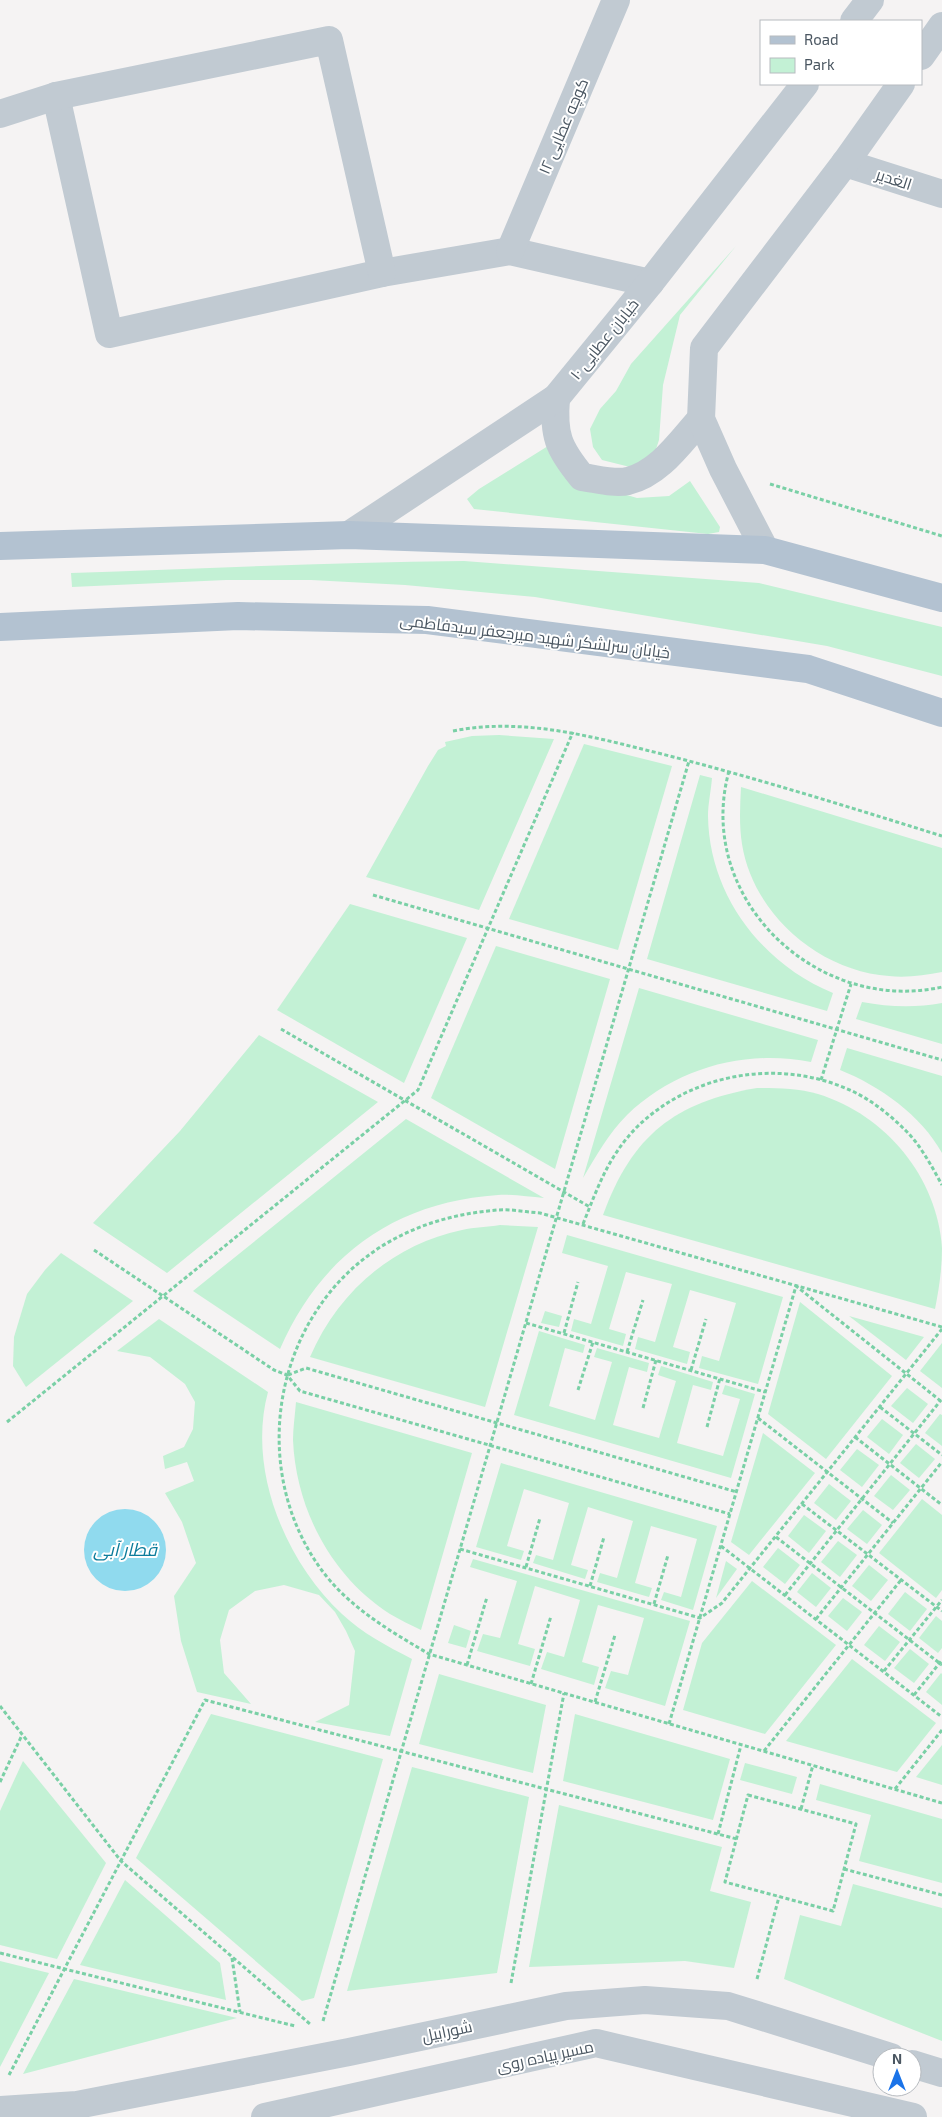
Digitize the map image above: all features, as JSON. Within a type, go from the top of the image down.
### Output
[{"type":"main road","points":[[0,546],[349,535],[765,550],[942,598]]},
{"type":"main road","name":"خیابان سرلشکر شهید میرجعفر سیدفاطمی","points":[[0,627],[238,616],[426,620],[808,669],[942,713]]},
{"type":"street","name":"کوچه عطایی ۱۲","points":[[510,251],[616,0]]},
{"type":"street","points":[[855,20],[870,0]]},
{"type":"street","points":[[922,55],[942,26]]},
{"type":"street","points":[[0,114],[56,96],[329,40],[382,272]]},
{"type":"street","name":"خیابان عطایی ۱۰","points":[[349,535],[556,398],[650,283],[804,85]]},
{"type":"street","points":[[765,550],[723,469],[701,420],[704,348],[845,163],[900,85]]},
{"type":"street","points":[[56,96],[110,334],[382,272],[510,251],[650,283]]},
{"type":"street","name":"الغدیر","points":[[845,163],[942,194]]},
{"type":"street","points":[[556,398],[554,424],[565,456],[582,476],[611,481],[628,480],[656,469],[701,420]]},
{"type":"street","name":"شورابیل","points":[[2,2097],[77,2105],[312,2059],[566,2006],[645,2000],[728,2006],[872,2051]]},
{"type":"street","name":"مسیر پیاده روی","points":[[264,2117],[596,2043],[913,2117]]},
{"type":"street","points":[[922,2067],[942,2073]]},
{"type":"path","points":[[723,469],[942,536]]},
{"type":"path","points":[[453,731],[498,725],[573,732],[729,771],[942,836]]},
{"type":"path","points":[[7,1422],[418,1090],[573,732]]},
{"type":"path","points":[[312,2059],[688,761]]},
{"type":"path","points":[[729,771],[726,784],[724,817],[727,849],[736,879],[751,908],[771,933],[794,955],[821,972],[851,984],[887,991],[924,991],[942,987]]},
{"type":"path","points":[[373,895],[942,1060]]},
{"type":"path","points":[[821,1080],[851,984]]},
{"type":"path","points":[[281,1029],[590,1207]]},
{"type":"path","points":[[583,1225],[600,1180],[617,1152],[638,1127],[670,1101],[692,1089],[724,1078],[756,1073],[789,1073],[821,1080],[853,1091],[881,1108],[906,1130],[926,1156],[942,1185]]},
{"type":"path","points":[[700,1618],[722,1603],[942,1328],[540,1212],[500,1210],[460,1214],[422,1226],[386,1243],[354,1267],[327,1296],[305,1329],[287,1375],[280,1411],[278,1439],[282,1476],[291,1512],[306,1545],[327,1576],[352,1604],[382,1626],[429,1654],[942,1802]]},
{"type":"path","points":[[94,1250],[274,1370],[287,1375],[300,1391],[730,1514]]},
{"type":"path","points":[[564,1333],[578,1282]]},
{"type":"path","points":[[785,1595],[941,1401],[796,1286]]},
{"type":"path","points":[[670,1724],[796,1286]]},
{"type":"path","points":[[627,1352],[642,1300]]},
{"type":"path","points":[[691,1370],[706,1318]]},
{"type":"path","points":[[526,1322],[765,1392]]},
{"type":"path","points":[[578,1390],[593,1342]]},
{"type":"path","points":[[642,1408],[656,1360]]},
{"type":"path","points":[[287,1375],[306,1368],[737,1492]]},
{"type":"path","points":[[706,1427],[720,1378]]},
{"type":"path","points":[[880,1407],[942,1455]]},
{"type":"path","points":[[758,1418],[893,1522]]},
{"type":"path","points":[[855,1437],[942,1505]]},
{"type":"path","points":[[816,1619],[942,1462]]},
{"type":"path","points":[[802,1504],[942,1612]]},
{"type":"path","points":[[526,1568],[540,1518]]},
{"type":"path","points":[[590,1586],[604,1537]]},
{"type":"path","points":[[776,1537],[941,1663],[914,1695]]},
{"type":"path","points":[[721,1545],[942,1717]]},
{"type":"path","points":[[460,1549],[700,1618]]},
{"type":"path","points":[[654,1604],[668,1555]]},
{"type":"path","points":[[764,1751],[901,1580]]},
{"type":"path","points":[[467,1665],[487,1597]]},
{"type":"path","points":[[884,1672],[942,1600]]},
{"type":"path","points":[[531,1684],[551,1616]]},
{"type":"path","points":[[595,1702],[615,1634]]},
{"type":"path","points":[[504,2018],[564,1693]]},
{"type":"path","points":[[2,2097],[65,1969],[205,1700],[737,1838]]},
{"type":"path","points":[[0,1706],[121,1861],[320,2032]]},
{"type":"path","points":[[895,1789],[942,1730]]},
{"type":"path","points":[[0,1782],[22,1734]]},
{"type":"path","points":[[718,1834],[742,1745]]},
{"type":"path","points":[[801,1809],[813,1765]]},
{"type":"path","points":[[748,1795],[801,1809],[856,1824],[833,1911],[725,1882],[748,1795]]},
{"type":"path","points":[[844,1869],[942,1895]]},
{"type":"path","points":[[749,2012],[778,1897]]},
{"type":"path","points":[[0,1953],[320,2032]]},
{"type":"path","points":[[232,1957],[240,2012]]},
{"type":"green space","points":[[736,246],[680,315],[663,385],[659,440],[653,458],[630,467],[602,460],[593,447],[590,429],[600,409],[616,391],[631,364]]},
{"type":"green space","points":[[548,446],[596,486],[637,498],[669,496],[690,481],[720,527],[719,532],[708,534],[474,509],[467,499],[479,489]]},
{"type":"green space","points":[[464,561],[759,583],[942,627],[942,676],[827,646],[535,597],[405,585],[311,580],[226,580],[72,587],[71,573]]},
{"type":"green space","points":[[499,735],[554,739],[479,910],[366,877],[428,766],[438,750],[446,746],[445,742],[472,736]]},
{"type":"green space","points":[[584,744],[672,766],[618,950],[509,919]]},
{"type":"green space","points":[[700,775],[712,778],[708,807],[711,845],[718,873],[729,899],[744,923],[763,945],[784,964],[807,980],[833,993],[827,1011],[647,959]]},
{"type":"green space","points":[[741,787],[942,848],[942,972],[902,977],[863,972],[838,963],[815,950],[793,934],[775,915],[760,893],[749,870],[741,837]]},
{"type":"green space","points":[[350,904],[467,938],[404,1083],[277,1010]]},
{"type":"green space","points":[[496,946],[610,979],[555,1169],[431,1098]]},
{"type":"green space","points":[[639,988],[818,1040],[811,1062],[761,1058],[737,1061],[689,1074],[667,1085],[646,1099],[620,1122],[603,1145],[583,1178]]},
{"type":"green space","points":[[862,1002],[902,1006],[942,1003],[942,1044],[856,1019]]},
{"type":"green space","points":[[259,1035],[378,1102],[167,1273],[93,1223],[180,1131]]},
{"type":"green space","points":[[847,1048],[942,1076],[942,1153],[923,1126],[898,1103],[870,1084],[840,1070]]},
{"type":"green space","points":[[757,1088],[803,1091],[818,1094],[843,1104],[865,1117],[886,1133],[904,1152],[930,1197],[938,1222],[942,1256],[935,1309],[603,1215],[628,1163],[643,1143],[660,1127],[680,1113],[702,1102]]},
{"type":"green space","points":[[406,1119],[544,1198],[498,1195],[461,1200],[426,1209],[395,1222],[366,1239],[340,1261],[317,1286],[297,1316],[280,1349],[193,1291]]},
{"type":"green space","points":[[500,1225],[538,1227],[485,1407],[310,1357],[322,1333],[352,1292],[370,1275],[391,1260],[413,1247],[437,1237],[467,1229]]},
{"type":"green space","points":[[567,1235],[783,1297],[758,1384],[699,1368],[702,1356],[719,1361],[736,1303],[690,1290],[673,1347],[690,1352],[687,1364],[635,1349],[638,1337],[655,1342],[672,1284],[626,1272],[609,1329],[626,1334],[623,1346],[571,1331],[574,1319],[591,1324],[608,1266],[562,1253]]},
{"type":"green space","points":[[61,1253],[133,1301],[26,1387],[13,1366],[14,1337],[27,1294]]},
{"type":"green space","points":[[800,1302],[892,1376],[826,1459],[768,1414]]},
{"type":"green space","points":[[545,1311],[562,1316],[559,1327],[541,1323]]},
{"type":"green space","points":[[849,1316],[924,1337],[906,1360]]},
{"type":"green space","points":[[159,1319],[268,1392],[263,1421],[263,1452],[267,1482],[276,1512],[288,1541],[303,1568],[342,1614],[366,1633],[412,1659],[390,1736],[315,1722],[349,1705],[355,1651],[335,1612],[319,1595],[284,1585],[255,1591],[229,1610],[220,1640],[224,1673],[251,1704],[197,1692],[181,1641],[174,1596],[196,1563],[182,1522],[165,1493],[194,1481],[187,1462],[165,1469],[163,1456],[184,1447],[193,1429],[195,1402],[185,1384],[150,1357],[117,1351]]},
{"type":"green space","points":[[539,1331],[585,1345],[583,1353],[565,1348],[549,1406],[595,1420],[612,1362],[594,1357],[597,1348],[649,1363],[647,1372],[629,1367],[613,1425],[659,1438],[676,1381],[658,1375],[661,1366],[713,1382],[711,1390],[693,1385],[677,1443],[723,1456],[740,1399],[722,1394],[725,1385],[755,1394],[731,1478],[514,1415]]},
{"type":"green space","points":[[942,1343],[942,1388],[920,1371]]},
{"type":"green space","points":[[907,1388],[928,1404],[913,1423],[891,1406]]},
{"type":"green space","points":[[296,1402],[472,1453],[421,1630],[390,1614],[369,1598],[350,1580],[334,1560],[321,1539],[309,1515],[301,1491],[296,1466],[293,1440]]},
{"type":"green space","points":[[940,1414],[942,1415],[942,1446],[925,1433]]},
{"type":"green space","points":[[882,1419],[903,1435],[889,1454],[867,1437]]},
{"type":"green space","points":[[763,1433],[815,1473],[749,1555],[731,1542]]},
{"type":"green space","points":[[916,1444],[935,1459],[919,1478],[900,1463]]},
{"type":"green space","points":[[857,1449],[879,1465],[862,1487],[840,1470]]},
{"type":"green space","points":[[501,1463],[717,1526],[693,1610],[661,1600],[664,1592],[681,1597],[697,1539],[651,1526],[635,1583],[652,1588],[649,1597],[597,1582],[600,1573],[617,1578],[633,1521],[588,1507],[571,1565],[588,1570],[585,1579],[533,1563],[536,1555],[553,1560],[569,1503],[524,1489],[507,1546],[524,1551],[521,1560],[476,1547]]},
{"type":"green space","points":[[891,1475],[910,1490],[893,1510],[874,1496]]},
{"type":"green space","points":[[829,1484],[851,1501],[836,1520],[814,1503]]},
{"type":"green space","points":[[922,1499],[942,1515],[942,1590],[936,1598],[879,1553]]},
{"type":"green space","points":[[863,1510],[882,1525],[867,1544],[847,1529]]},
{"type":"green space","points":[[804,1515],[826,1531],[809,1553],[788,1536]]},
{"type":"green space","points":[[838,1541],[857,1555],[840,1577],[821,1562]]},
{"type":"green space","points":[[778,1548],[800,1565],[785,1584],[763,1567]]},
{"type":"green space","points":[[473,1559],[690,1621],[665,1706],[605,1688],[611,1671],[628,1675],[644,1618],[598,1605],[582,1662],[599,1667],[594,1685],[541,1669],[547,1652],[564,1657],[580,1600],[535,1586],[518,1644],[535,1649],[530,1666],[477,1651],[483,1634],[500,1638],[517,1581],[470,1567]]},
{"type":"green space","points":[[726,1561],[737,1569],[716,1598]]},
{"type":"green space","points":[[869,1565],[888,1580],[871,1601],[852,1586]]},
{"type":"green space","points":[[812,1573],[831,1588],[816,1607],[797,1592]]},
{"type":"green space","points":[[752,1581],[836,1645],[765,1734],[683,1710],[702,1643]]},
{"type":"green space","points":[[905,1592],[927,1609],[910,1631],[888,1614]]},
{"type":"green space","points":[[843,1598],[862,1612],[847,1631],[828,1616]]},
{"type":"green space","points":[[936,1616],[942,1621],[942,1648],[938,1653],[919,1638]]},
{"type":"green space","points":[[454,1625],[471,1631],[466,1648],[448,1643]]},
{"type":"green space","points":[[879,1626],[900,1642],[885,1661],[864,1645]]},
{"type":"green space","points":[[910,1649],[929,1664],[914,1683],[894,1668]]},
{"type":"green space","points":[[852,1659],[936,1723],[897,1772],[786,1741]]},
{"type":"green space","points":[[439,1674],[546,1705],[533,1773],[419,1744]]},
{"type":"green space","points":[[942,1674],[942,1705],[926,1692]]},
{"type":"green space","points":[[211,1714],[383,1759],[314,1998],[302,2001],[136,1858]]},
{"type":"green space","points":[[575,1714],[730,1759],[713,1820],[563,1781]]},
{"type":"green space","points":[[942,1745],[942,1785],[916,1777]]},
{"type":"green space","points":[[23,1761],[106,1863],[57,1959],[0,1945],[0,1811]]},
{"type":"green space","points":[[745,1763],[797,1777],[792,1794],[740,1780]]},
{"type":"green space","points":[[412,1767],[529,1797],[497,1973],[347,1991]]},
{"type":"green space","points":[[820,1784],[942,1819],[942,1883],[859,1861],[871,1815],[816,1800]]},
{"type":"green space","points":[[559,1805],[722,1847],[710,1891],[751,1902],[734,1968],[685,1961],[529,1967]]},
{"type":"green space","points":[[125,1880],[220,1963],[226,2000],[80,1965]]},
{"type":"green space","points":[[853,1884],[942,1908],[942,2041],[784,1979],[800,1915],[841,1926]]},
{"type":"green space","points":[[0,1961],[49,1973],[0,2067]]},
{"type":"green space","points":[[74,1979],[237,2018],[23,2074]]},
{"type":"water","name":"قطار آبی","points":[[125,1509],[141,1512],[154,1521],[163,1534],[166,1550],[163,1566],[154,1579],[141,1588],[125,1591],[109,1588],[96,1579],[87,1566],[84,1550],[87,1534],[96,1521],[109,1512]]}]
